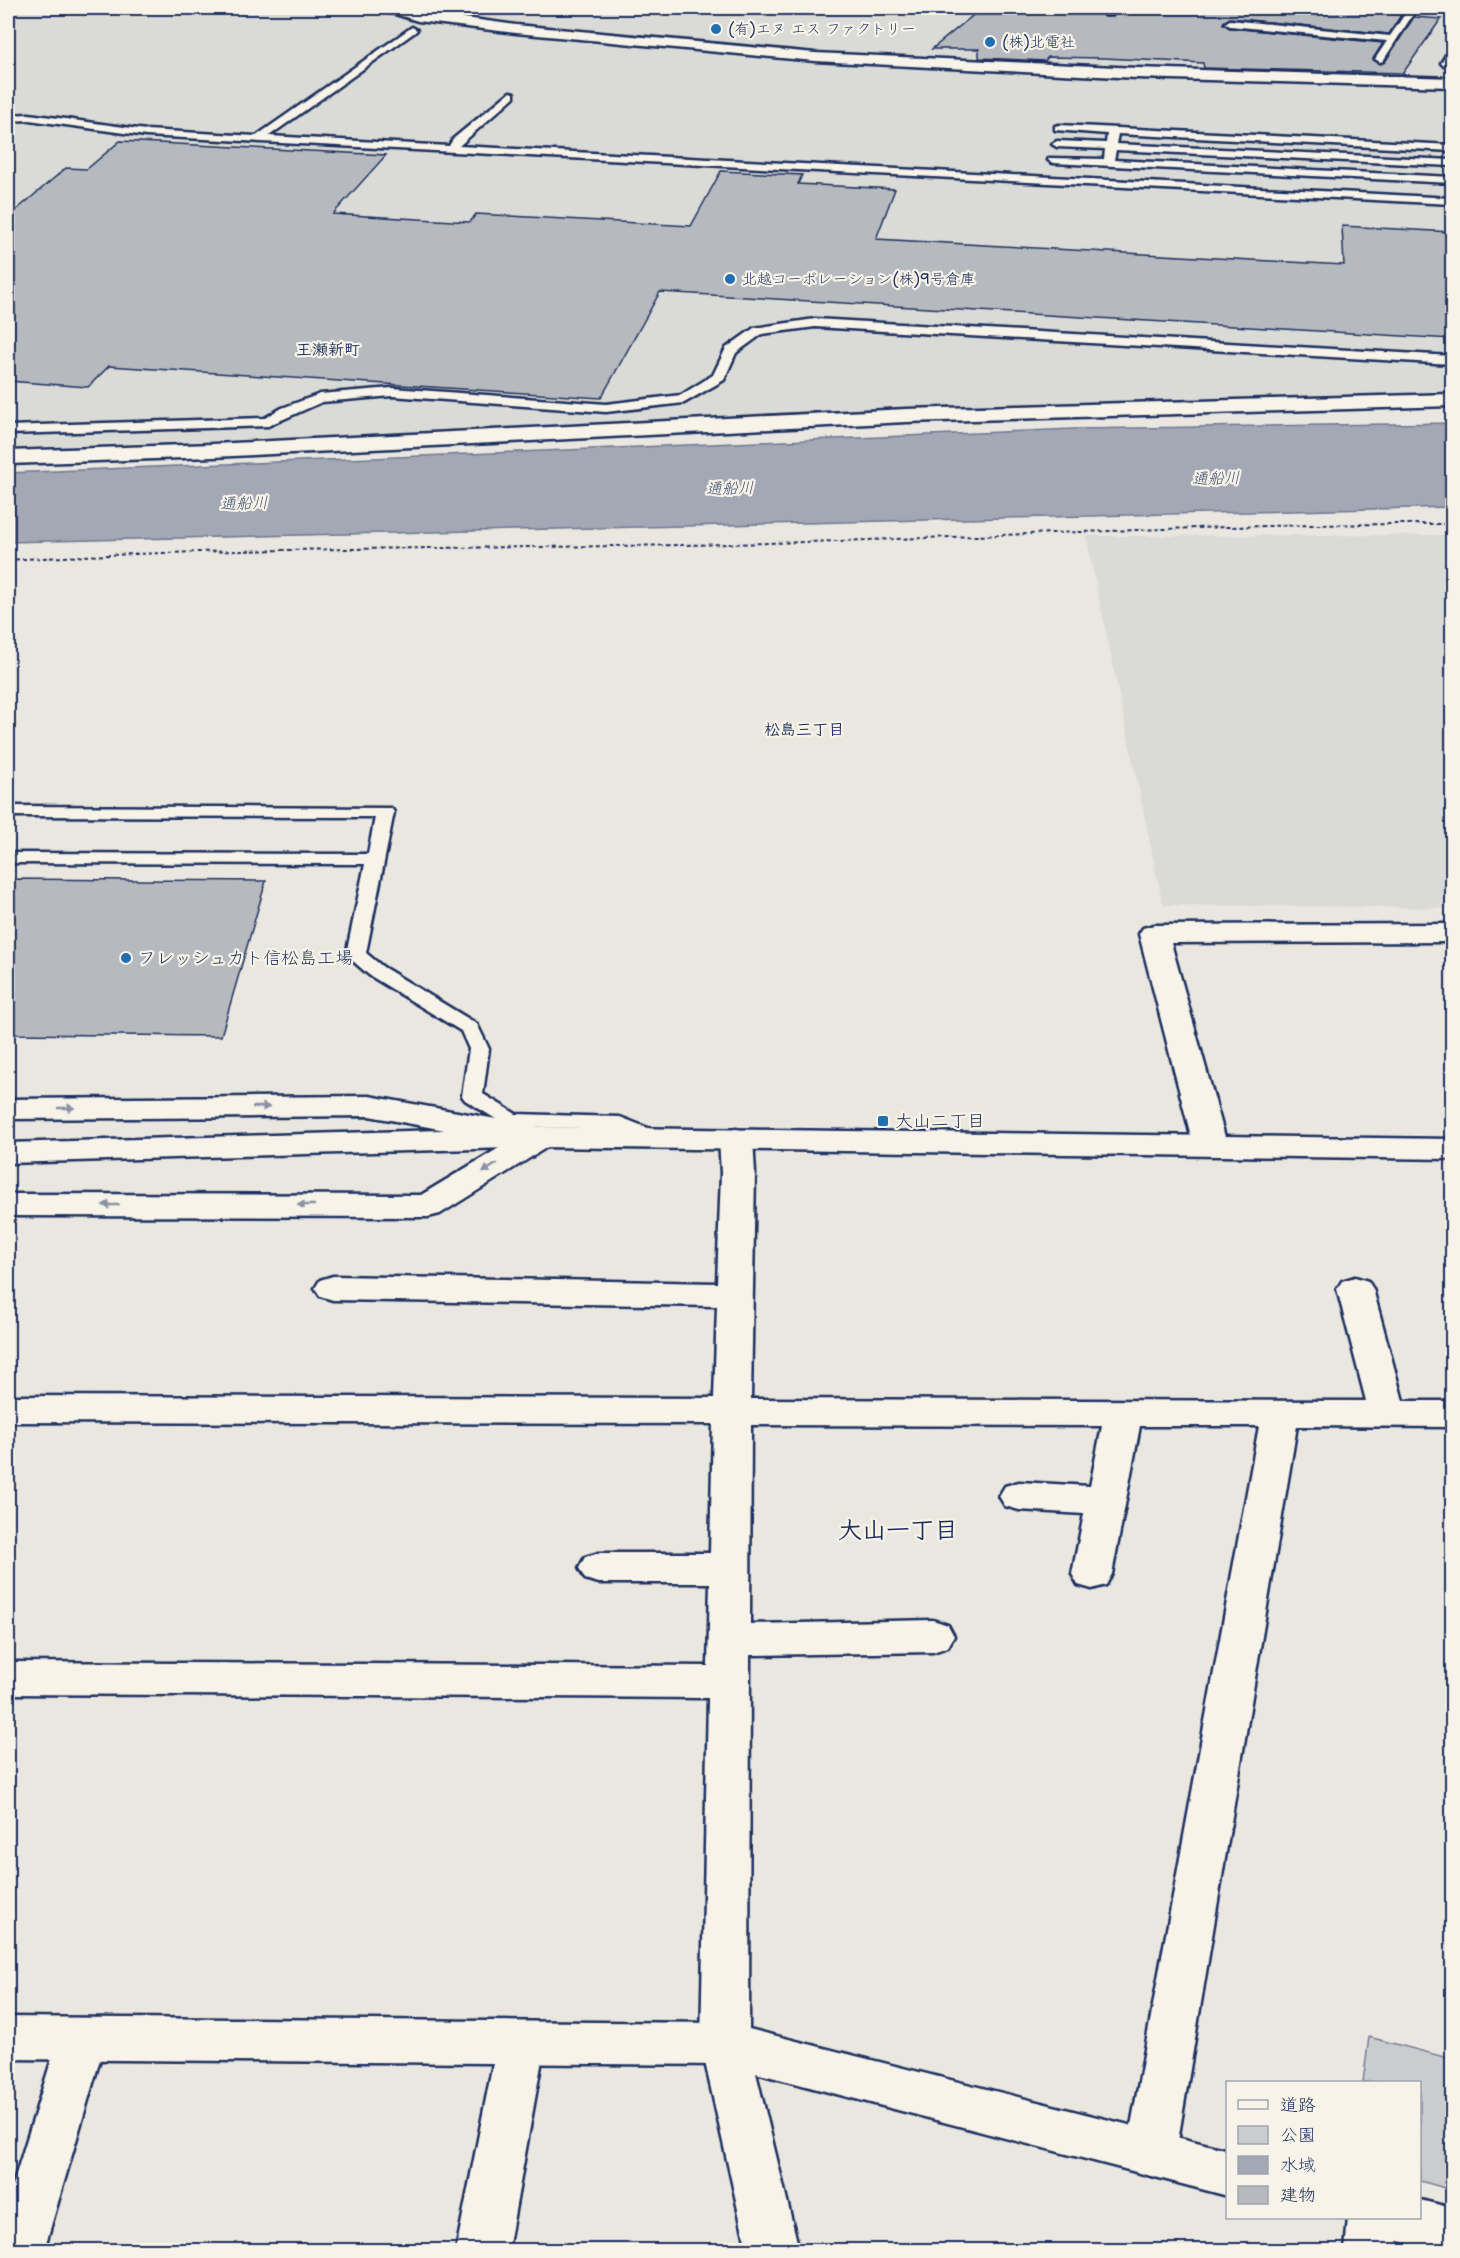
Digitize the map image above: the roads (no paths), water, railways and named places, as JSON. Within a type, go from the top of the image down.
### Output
[{"type":"street","points":[[380,8],[399,9],[418,17],[484,25],[815,57],[1137,73],[1452,83]]},
{"type":"street","points":[[8,458],[1001,412],[1452,400]]},
{"type":"street","points":[[1210,1144],[1154,934],[1452,933]]},
{"type":"street","points":[[8,1109],[369,1106],[540,1137]]},
{"type":"street","points":[[8,1204],[428,1206],[540,1137]]},
{"type":"street","points":[[8,1153],[540,1137],[1210,1144],[1452,1149]]},
{"type":"street","points":[[736,1139],[738,1173],[732,1410],[731,1640],[724,2044],[773,2250]]},
{"type":"street","points":[[333,1288],[735,1295]]},
{"type":"street","points":[[1355,1289],[1388,1414]]},
{"type":"street","points":[[8,1409],[1452,1414]]},
{"type":"street","points":[[1092,1574],[1124,1412]]},
{"type":"street","points":[[1151,2154],[1280,1413]]},
{"type":"street","points":[[1019,1496],[1106,1501]]},
{"type":"street","points":[[599,1568],[731,1568]]},
{"type":"street","points":[[731,1640],[933,1636]]},
{"type":"street","points":[[8,1678],[730,1682]]},
{"type":"street","points":[[8,2038],[724,2044],[1226,2174]]},
{"type":"street","points":[[18,2250],[82,2039]]},
{"type":"street","points":[[482,2250],[521,2043]]},
{"type":"street","points":[[1371,2250],[1374,2219]]},
{"type":"street","points":[[1403,2219],[1452,2232]]},
{"type":"lane","points":[[1380,59],[1413,8]]},
{"type":"lane","points":[[1230,23],[1394,39]]},
{"type":"lane","points":[[258,139],[412,30]]},
{"type":"lane","points":[[1446,63],[1452,52]]},
{"type":"lane","points":[[452,149],[457,141],[510,95]]},
{"type":"lane","points":[[8,118],[29,117],[146,133],[1452,201]]},
{"type":"lane","points":[[1059,128],[1452,148]]},
{"type":"lane","points":[[1105,183],[1113,131]]},
{"type":"lane","points":[[1057,144],[1452,163]]},
{"type":"lane","points":[[1053,160],[1452,180]]},
{"type":"lane","points":[[8,430],[268,422],[287,411],[320,398],[392,392],[606,408],[684,399],[719,377],[730,351],[758,331],[815,323],[1452,360]]},
{"type":"lane","points":[[8,811],[386,812],[356,955],[376,971],[470,1028],[479,1049],[472,1096],[511,1120],[620,1123],[654,1138]]},
{"type":"lane","points":[[8,858],[375,859]]},
{"type":"water","name":"通船川","points":[[1452,423],[1452,507],[8,542],[8,473],[1073,429]]},
{"type":"place","name":"(有)エヌ エス ファクトリー","points":[[716,29]]},
{"type":"place","name":"(株)北電社","points":[[990,42]]},
{"type":"place","name":"北越コーポレーション(株)9号倉庫","points":[[730,279]]},
{"type":"place","name":"フレッシュカト信松島工場","points":[[126,958]]},
{"type":"place","name":"大山二丁目","points":[[883,1121]]},
{"type":"district","name":"王瀬新町","points":[[328,349]]},
{"type":"district","name":"松島三丁目","points":[[804,729]]},
{"type":"district","name":"大山一丁目","points":[[898,1530]]}]
